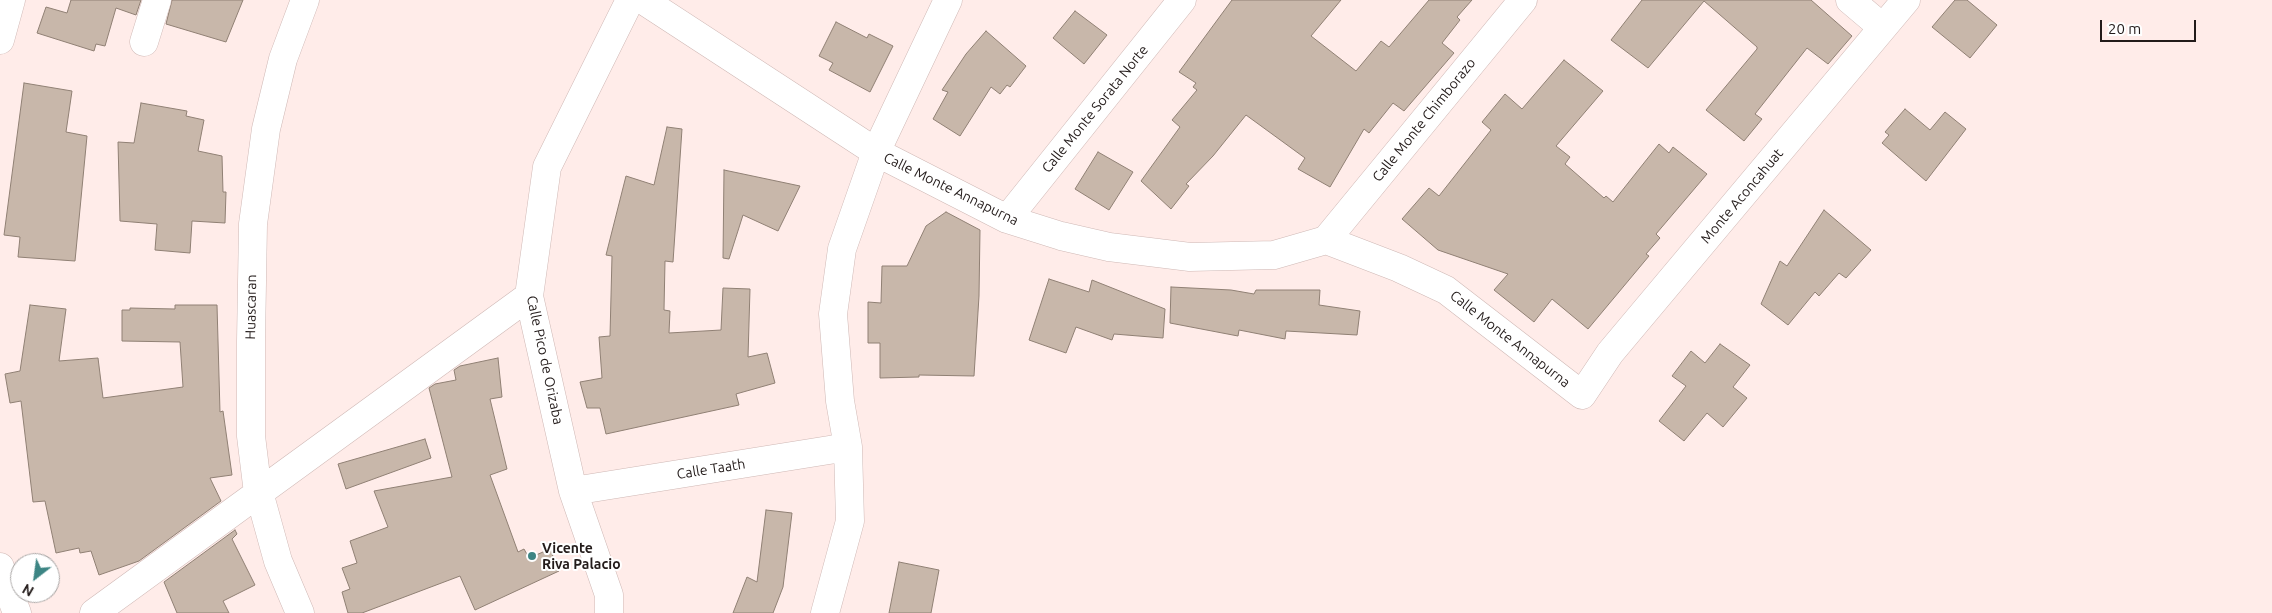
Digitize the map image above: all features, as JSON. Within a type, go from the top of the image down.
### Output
[{"type":"street","points":[[0,40],[11,0]]},
{"type":"street","points":[[144,42],[158,0]]},
{"type":"street","name":"Huascaran","points":[[300,613],[278,561],[259,494],[251,436],[252,224],[266,129],[283,59],[305,0]]},
{"type":"street","name":"Calle Pico de Orizaba","points":[[609,613],[609,595],[573,491],[529,296],[547,167],[630,0]]},
{"type":"street","name":"Calle Monte Annapurna","points":[[643,0],[876,152],[1007,219],[1062,236],[1108,247],[1190,257],[1274,255],[1326,240],[1399,268],[1446,290],[1582,396]]},
{"type":"street","points":[[825,613],[850,521],[848,447],[840,401],[833,314],[842,249],[876,152],[948,0]]},
{"type":"street","name":"Calle Monte Sorata Norte","points":[[1007,219],[1182,0]]},
{"type":"street","name":"Calle Monte Chimborazo","points":[[1326,240],[1522,0]]},
{"type":"street","points":[[1850,0],[1882,27]]},
{"type":"street","name":"Monte Aconcahuat","points":[[1582,396],[1610,353],[1906,0]]},
{"type":"street","points":[[94,613],[529,296]]},
{"type":"street","name":"Calle Taath","points":[[573,491],[848,447]]},
{"type":"street","points":[[0,567],[17,613]]},
{"type":"building","points":[[71,0],[141,0],[136,15],[116,8],[105,46],[96,44],[94,51],[37,33],[46,7],[67,13]]},
{"type":"building","points":[[172,0],[243,0],[226,42],[166,24]]},
{"type":"building","points":[[1232,0],[1341,0],[1311,36],[1356,71],[1381,41],[1389,47],[1429,0],[1472,0],[1457,17],[1460,20],[1442,43],[1454,53],[1404,111],[1393,103],[1369,133],[1364,129],[1330,187],[1298,169],[1305,158],[1246,115],[1213,156],[1186,184],[1189,186],[1171,209],[1141,181],[1180,127],[1172,120],[1197,90],[1193,87],[1196,83],[1179,72]]},
{"type":"building","points":[[1642,0],[1811,0],[1852,36],[1828,64],[1807,48],[1755,114],[1762,119],[1744,141],[1706,110],[1757,47],[1704,1],[1648,68],[1611,40]]},
{"type":"building","points":[[1955,0],[1967,0],[1997,25],[1970,58],[1932,27]]},
{"type":"building","points":[[1075,11],[1107,35],[1084,64],[1053,38]]},
{"type":"building","points":[[836,22],[867,38],[869,34],[893,46],[870,92],[829,70],[833,63],[819,56]]},
{"type":"building","points":[[986,31],[1026,66],[1010,87],[1007,85],[1000,94],[991,87],[960,136],[933,119],[948,92],[942,90],[966,54]]},
{"type":"building","points":[[1564,60],[1603,91],[1556,146],[1570,157],[1565,164],[1604,198],[1606,196],[1613,202],[1659,144],[1669,153],[1673,147],[1707,174],[1656,234],[1660,238],[1646,254],[1649,256],[1588,329],[1552,299],[1534,322],[1494,290],[1508,274],[1438,250],[1402,219],[1429,188],[1439,196],[1491,130],[1482,122],[1505,94],[1522,109]]},
{"type":"building","points":[[24,83],[72,91],[66,132],[87,136],[75,261],[18,257],[20,237],[4,235]]},
{"type":"building","points":[[141,103],[187,111],[186,116],[204,120],[198,151],[222,156],[223,192],[226,192],[225,223],[192,221],[190,253],[155,250],[157,224],[120,221],[118,142],[134,143]]},
{"type":"building","points":[[1905,109],[1930,130],[1945,112],[1966,129],[1926,181],[1882,143],[1889,135],[1885,132]]},
{"type":"building","points":[[667,127],[682,129],[673,262],[665,261],[664,310],[670,311],[669,333],[721,330],[723,288],[750,289],[748,357],[767,353],[775,383],[736,394],[739,405],[606,434],[600,408],[587,408],[580,382],[602,378],[599,337],[610,336],[612,256],[606,255],[626,176],[654,185]]},
{"type":"building","points":[[1098,152],[1133,172],[1109,210],[1075,189]]},
{"type":"building","points":[[724,170],[800,186],[778,231],[743,215],[729,259],[723,258]]},
{"type":"building","points":[[1824,210],[1871,250],[1846,278],[1839,273],[1819,296],[1815,292],[1788,325],[1761,304],[1780,261],[1787,266]]},
{"type":"building","points":[[946,212],[980,230],[979,296],[974,376],[919,375],[919,377],[880,378],[880,343],[868,343],[868,302],[881,303],[882,266],[907,266],[926,226]]},
{"type":"building","points":[[1049,279],[1089,292],[1092,280],[1165,309],[1163,338],[1114,334],[1112,340],[1076,327],[1066,353],[1029,340]]},
{"type":"building","points":[[1171,287],[1231,290],[1254,294],[1256,290],[1320,290],[1319,305],[1360,311],[1357,335],[1286,331],[1285,339],[1239,330],[1238,336],[1170,323]]},
{"type":"building","points":[[30,305],[66,309],[59,361],[98,358],[103,398],[183,387],[180,342],[122,341],[122,310],[130,310],[130,308],[175,309],[175,305],[217,305],[220,412],[223,411],[232,475],[210,478],[221,501],[139,561],[99,575],[91,551],[80,553],[79,548],[56,553],[45,501],[33,502],[21,401],[10,403],[5,374],[20,371]]},
{"type":"building","points":[[1720,344],[1750,365],[1733,387],[1747,398],[1723,427],[1707,413],[1684,441],[1659,421],[1686,386],[1672,376],[1691,351],[1705,363]]},
{"type":"building","points":[[498,358],[502,397],[490,399],[507,469],[490,475],[518,552],[524,549],[529,558],[550,549],[559,571],[475,610],[460,576],[362,613],[348,613],[342,592],[350,589],[342,568],[357,563],[350,541],[388,527],[374,491],[452,477],[429,388],[435,384],[456,380],[454,370],[460,366]]},
{"type":"building","points":[[425,439],[431,458],[346,489],[338,464]]},
{"type":"building","points":[[766,510],[792,513],[783,587],[773,613],[733,613],[747,577],[757,582]]},
{"type":"building","points":[[235,530],[237,534],[232,539],[255,585],[223,601],[229,613],[177,613],[164,582]]},
{"type":"building","points":[[899,562],[939,570],[931,613],[889,613]]},
{"type":"place","name":"Vicente Riva Palacio","points":[[532,556]]}]
